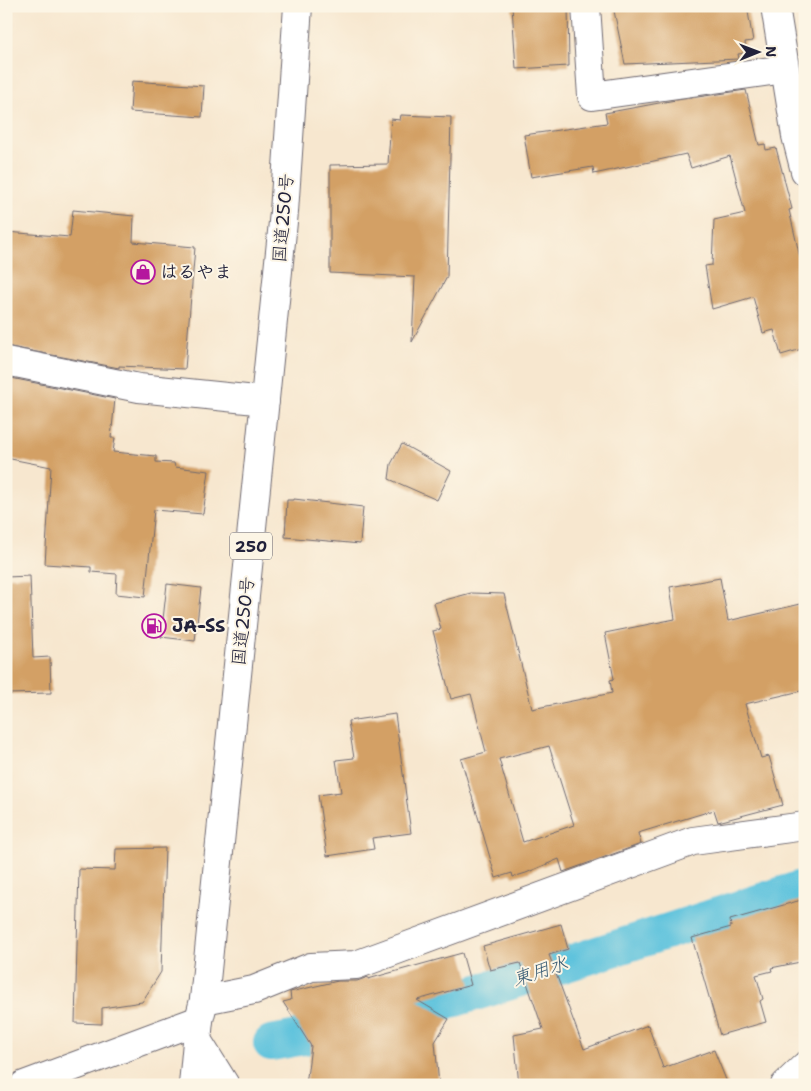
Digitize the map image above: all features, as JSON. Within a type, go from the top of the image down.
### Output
[{"type":"main road","name":"国道250号","points":[[193,1085],[284,212],[298,6]]},
{"type":"main road","points":[[586,6],[592,96],[785,69]]},
{"type":"main road","points":[[775,6],[785,69],[800,135],[805,171]]},
{"type":"main road","points":[[6,361],[139,388],[265,401]]},
{"type":"main road","points":[[24,1085],[200,1020],[254,990],[311,967],[356,965],[693,841],[805,826]]},
{"type":"main road","points":[[200,1020],[225,1085]]},
{"type":"main road","points":[[785,1085],[805,1066]]},
{"type":"building","points":[[512,6],[568,6],[569,66],[516,69]]},
{"type":"building","points":[[613,6],[747,6],[753,41],[745,42],[746,53],[738,54],[739,59],[625,64]]},
{"type":"building","points":[[132,81],[204,86],[202,117],[130,112]]},
{"type":"building","points":[[746,90],[759,145],[765,144],[766,150],[776,148],[792,209],[789,210],[805,279],[805,348],[781,355],[774,330],[763,333],[753,297],[712,309],[705,266],[712,265],[714,220],[745,213],[730,156],[691,168],[686,154],[594,174],[593,167],[531,177],[524,135],[607,123],[605,113]]},
{"type":"building","points":[[401,115],[451,117],[447,277],[412,342],[415,277],[330,273],[330,165],[388,164],[391,119],[400,120]]},
{"type":"building","points":[[73,210],[134,216],[133,242],[195,247],[185,369],[119,366],[119,368],[6,346],[6,232],[70,237]]},
{"type":"building","points":[[6,377],[115,399],[111,438],[115,438],[113,452],[156,456],[156,462],[174,463],[175,467],[209,471],[203,514],[154,510],[145,597],[116,594],[117,574],[91,572],[91,567],[45,564],[51,467],[6,458]]},
{"type":"building","points":[[402,444],[451,471],[437,500],[389,479],[391,464]]},
{"type":"building","points":[[294,499],[363,507],[360,544],[285,537],[287,500]]},
{"type":"building","points":[[30,576],[33,658],[50,657],[51,693],[6,694],[6,577]]},
{"type":"building","points":[[720,578],[728,621],[805,603],[805,690],[745,704],[761,758],[769,756],[783,805],[718,822],[714,810],[638,833],[641,844],[563,872],[559,859],[513,877],[512,873],[496,878],[461,759],[486,752],[471,694],[451,699],[433,631],[441,629],[434,603],[471,593],[504,594],[532,709],[612,693],[610,680],[614,679],[605,633],[675,619],[670,587]],"holes":[[[549,746],[574,825],[523,842],[499,759]]]},
{"type":"building","points":[[167,584],[201,588],[195,641],[161,637]]},
{"type":"building","points":[[395,714],[411,833],[372,838],[374,849],[327,856],[318,795],[341,792],[336,760],[354,758],[348,721]]},
{"type":"building","points":[[165,848],[161,972],[142,1002],[102,1008],[102,1024],[75,1023],[79,869],[115,870],[116,849]]},
{"type":"building","points":[[805,899],[805,961],[771,968],[772,971],[756,975],[763,999],[760,1001],[766,1022],[720,1035],[692,938],[731,927],[730,920]]},
{"type":"building","points":[[561,924],[568,949],[549,955],[584,1049],[648,1025],[663,1068],[714,1050],[728,1085],[519,1085],[514,1035],[543,1029],[520,963],[490,970],[483,946]]},
{"type":"building","points":[[462,953],[471,985],[417,1000],[449,1019],[435,1042],[439,1085],[306,1085],[311,1046],[283,1002],[291,1000],[290,992],[338,981],[357,981],[368,977],[368,979]]},
{"type":"waterway","name":"東用水","points":[[271,1043],[369,1025],[498,986],[805,887]]},
{"type":"place","name":"はるやま","points":[[143,272]]},
{"type":"place","name":"JA-SS","points":[[154,626]]}]
